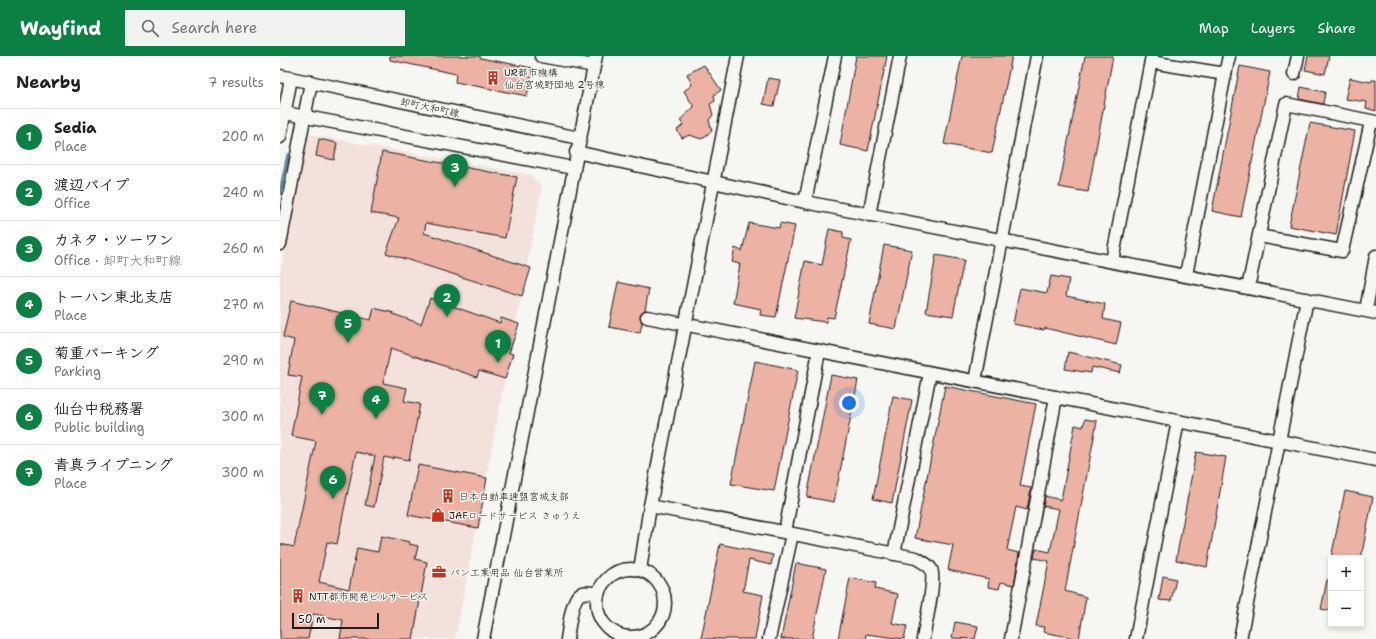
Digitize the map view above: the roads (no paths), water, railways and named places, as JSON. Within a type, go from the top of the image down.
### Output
[{"type":"street","points":[[483,639],[576,152],[595,61],[541,56]]},
{"type":"street","points":[[640,570],[650,506],[738,56]]},
{"type":"street","points":[[805,202],[835,56]]},
{"type":"street","points":[[869,215],[900,56]]},
{"type":"street","points":[[975,381],[1037,56]]},
{"type":"street","points":[[1186,276],[1229,56]]},
{"type":"street","points":[[1294,74],[1298,56]]},
{"type":"street","points":[[1112,261],[1152,59],[1225,74]]},
{"type":"street","points":[[280,137],[285,77]]},
{"type":"street","name":"卸町大和町線","points":[[285,77],[579,138]]},
{"type":"street","points":[[280,244],[311,82]]},
{"type":"street","points":[[1248,288],[1286,104],[1374,122],[1342,251],[1259,236]]},
{"type":"street","points":[[282,113],[573,168]]},
{"type":"street","points":[[576,152],[712,183],[869,215],[1001,239],[1371,312],[1376,256]]},
{"type":"street","points":[[1240,639],[1307,299]]},
{"type":"street","points":[[646,317],[1376,460]]},
{"type":"street","points":[[769,639],[819,351]]},
{"type":"street","points":[[894,554],[930,372]]},
{"type":"street","points":[[1011,639],[1056,397]]},
{"type":"street","points":[[1136,639],[1178,421]]},
{"type":"street","points":[[650,506],[916,558],[926,563],[931,570],[932,580],[923,639]]},
{"type":"street","points":[[630,569],[640,570],[650,575],[659,583],[664,599],[663,616],[657,625],[648,633],[626,637],[615,633],[606,626],[600,616],[597,605],[598,594],[603,584],[610,576],[619,571],[630,569]]},
{"type":"street","points":[[568,639],[574,601],[584,592],[598,594]]},
{"type":"waterway","points":[[280,193],[288,155]]},
{"type":"place","name":"UR都市機構 仙台宮城野団地 2号棟","points":[[493,78]]},
{"type":"place","name":"カネタ・ツーワン","points":[[455,187]]},
{"type":"place","name":"渡辺パイプ","points":[[447,317]]},
{"type":"place","name":"菊重パーキング","points":[[348,343]]},
{"type":"place","name":"Sedia","points":[[498,363]]},
{"type":"place","name":"青真ライプニング","points":[[322,415]]},
{"type":"place","name":"トーハン東北支店","points":[[376,419]]},
{"type":"place","name":"日本自動車連盟宮城支部","points":[[448,496]]},
{"type":"place","name":"仙台中税務署","points":[[333,499]]},
{"type":"place","name":"JAFロードサービス きゅうえ","points":[[438,515]]},
{"type":"place","name":"バン工業用品 仙台営業所","points":[[439,572]]},
{"type":"place","name":"NTT都市開発ビルサービス","points":[[298,596]]}]
